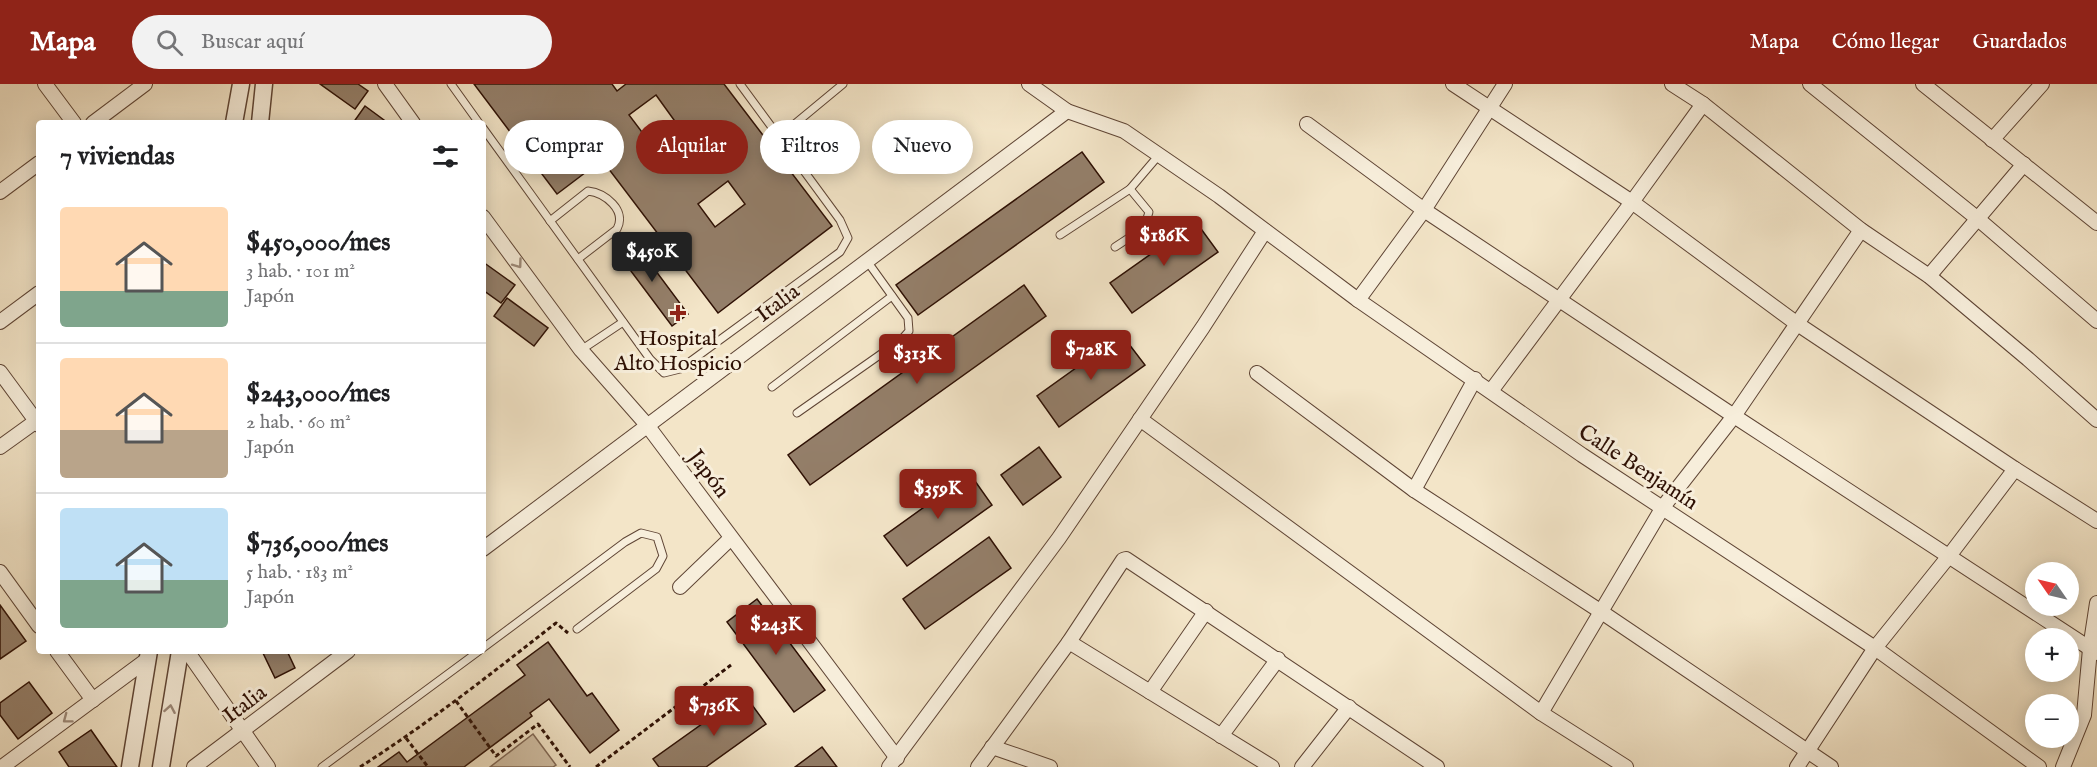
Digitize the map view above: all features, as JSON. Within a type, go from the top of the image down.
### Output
[{"type":"street","points":[[45,84],[72,120]]},
{"type":"street","points":[[97,120],[146,84]]},
{"type":"street","points":[[235,120],[241,84]]},
{"type":"street","points":[[260,120],[264,84]]},
{"type":"street","points":[[385,84],[411,120]]},
{"type":"street","name":"Calle Benjamín","points":[[1029,84],[1067,111],[1124,131],[1219,196],[1358,300],[1582,454],[1875,648],[2040,767]]},
{"type":"street","points":[[1453,84],[1632,202],[1796,323],[2097,521]]},
{"type":"street","points":[[1358,300],[1424,210],[1505,84]]},
{"type":"street","points":[[1672,84],[1703,104],[1861,230],[1929,276],[2097,420]]},
{"type":"street","points":[[1810,84],[1978,219],[2097,321]]},
{"type":"street","points":[[1923,84],[2097,223]]},
{"type":"street","points":[[1992,140],[2042,84]]},
{"type":"street","points":[[1491,391],[1703,104]]},
{"type":"street","name":"Italia","points":[[486,547],[1067,111]]},
{"type":"street","points":[[1307,124],[1424,210],[2093,651]]},
{"type":"street","points":[[1929,276],[2024,164]]},
{"type":"street","points":[[1,188],[36,165]]},
{"type":"street","name":"Japón","points":[[486,221],[581,350],[647,425],[893,763]]},
{"type":"street","points":[[1541,713],[1663,507],[1734,416],[1861,230]]},
{"type":"street","points":[[893,763],[1059,538],[1203,327],[1265,231]]},
{"type":"street","points":[[0,322],[36,295]]},
{"type":"street","points":[[0,372],[36,418]]},
{"type":"street","points":[[1257,373],[1414,490],[1600,611],[1831,767]]},
{"type":"street","points":[[1414,490],[1475,379]]},
{"type":"street","points":[[1140,419],[1541,713],[1626,767]]},
{"type":"street","points":[[0,447],[36,422]]},
{"type":"street","points":[[1797,767],[1875,648],[2015,469]]},
{"type":"street","points":[[680,587],[730,538]]},
{"type":"street","points":[[978,767],[1069,642],[1123,560],[1126,559],[1437,767]]},
{"type":"street","points":[[3,581],[36,622]]},
{"type":"street","points":[[2063,767],[2084,715],[2097,603]]},
{"type":"street","points":[[1150,692],[1206,611]]},
{"type":"street","points":[[1069,642],[1272,767]]},
{"type":"street","points":[[59,654],[93,700]]},
{"type":"street","points":[[160,767],[179,654]]},
{"type":"street","points":[[189,654],[268,767]]},
{"type":"street","name":"Italia","points":[[194,767],[344,654]]},
{"type":"street","points":[[2,767],[93,700],[148,655]]},
{"type":"street","points":[[130,767],[148,655]]},
{"type":"street","points":[[1221,736],[1278,659]]},
{"type":"street","points":[[1302,767],[1349,707]]},
{"type":"street","points":[[992,747],[1050,767]]},
{"type":"lane","points":[[451,84],[477,120]]},
{"type":"lane","points":[[740,84],[766,120]]},
{"type":"lane","points":[[800,120],[843,84]]},
{"type":"lane","points":[[486,132],[650,359],[664,373],[680,369],[840,252],[848,238],[840,220],[806,174]]},
{"type":"lane","points":[[1060,235],[1130,189],[1159,155]]},
{"type":"lane","points":[[1115,247],[1144,228],[1149,212],[1130,189]]},
{"type":"lane","points":[[550,221],[588,191],[598,192],[609,199],[615,207],[620,215],[617,229],[578,259]]},
{"type":"lane","points":[[797,413],[901,340],[909,331],[908,318],[867,261]]},
{"type":"lane","points":[[772,387],[892,296]]},
{"type":"lane","points":[[581,350],[623,322]]},
{"type":"lane","points":[[486,646],[625,542],[641,533],[657,537],[663,556],[656,569],[577,629]]},
{"type":"lane","points":[[322,767],[474,654]]},
{"type":"path","points":[[360,767],[406,738],[556,623],[570,633],[577,629]]},
{"type":"path","points":[[596,767],[731,665]]},
{"type":"path","points":[[456,701],[496,756],[538,724],[570,767]]},
{"type":"path","points":[[406,738],[428,767]]},
{"type":"shaded area","points":[[533,734],[556,765],[553,767],[490,767]]},
{"type":"building","points":[[320,84],[358,84],[368,91],[355,109]]},
{"type":"building","points":[[474,84],[612,84],[617,91],[626,84],[724,84],[760,131],[760,174],[792,174],[832,226],[718,313],[613,174],[624,174],[624,120],[504,120],[504,124]],"holes":[[[728,181],[745,204],[715,227],[698,204]]]},
{"type":"building","points":[[365,106],[384,120],[355,120]]},
{"type":"building","points":[[1082,152],[1104,182],[918,315],[896,285]]},
{"type":"building","points":[[542,174],[583,174],[557,194]]},
{"type":"building","points":[[1196,222],[1218,252],[1132,313],[1110,283]]},
{"type":"building","points":[[632,239],[688,314],[672,326],[616,251]]},
{"type":"building","points":[[486,264],[515,285],[501,303],[486,292]]},
{"type":"building","points":[[1024,285],[1046,316],[810,485],[788,455]]},
{"type":"building","points":[[507,298],[548,328],[534,346],[494,316]]},
{"type":"building","points":[[1122,335],[1145,365],[1059,427],[1037,396]]},
{"type":"building","points":[[1039,447],[1061,477],[1023,505],[1001,475]]},
{"type":"building","points":[[970,474],[992,505],[907,566],[884,536]]},
{"type":"building","points":[[989,537],[1011,568],[925,629],[903,599]]},
{"type":"building","points":[[757,599],[825,690],[794,712],[727,622]]},
{"type":"building","points":[[0,605],[26,641],[0,659]]},
{"type":"building","points":[[548,642],[587,696],[592,693],[619,730],[590,753],[549,699],[530,713],[532,716],[464,767],[378,767],[399,752],[407,762],[525,675],[517,665]]},
{"type":"building","points":[[263,654],[288,654],[295,668],[275,678]]},
{"type":"building","points":[[29,682],[52,713],[18,739],[0,715],[0,703]]},
{"type":"building","points":[[744,694],[766,724],[706,767],[659,767],[653,759]]},
{"type":"building","points":[[91,730],[117,767],[69,767],[59,752]]},
{"type":"building","points":[[822,747],[837,767],[795,767]]},
{"type":"place","name":"Hospital Alto Hospicio","points":[[678,313]]}]
